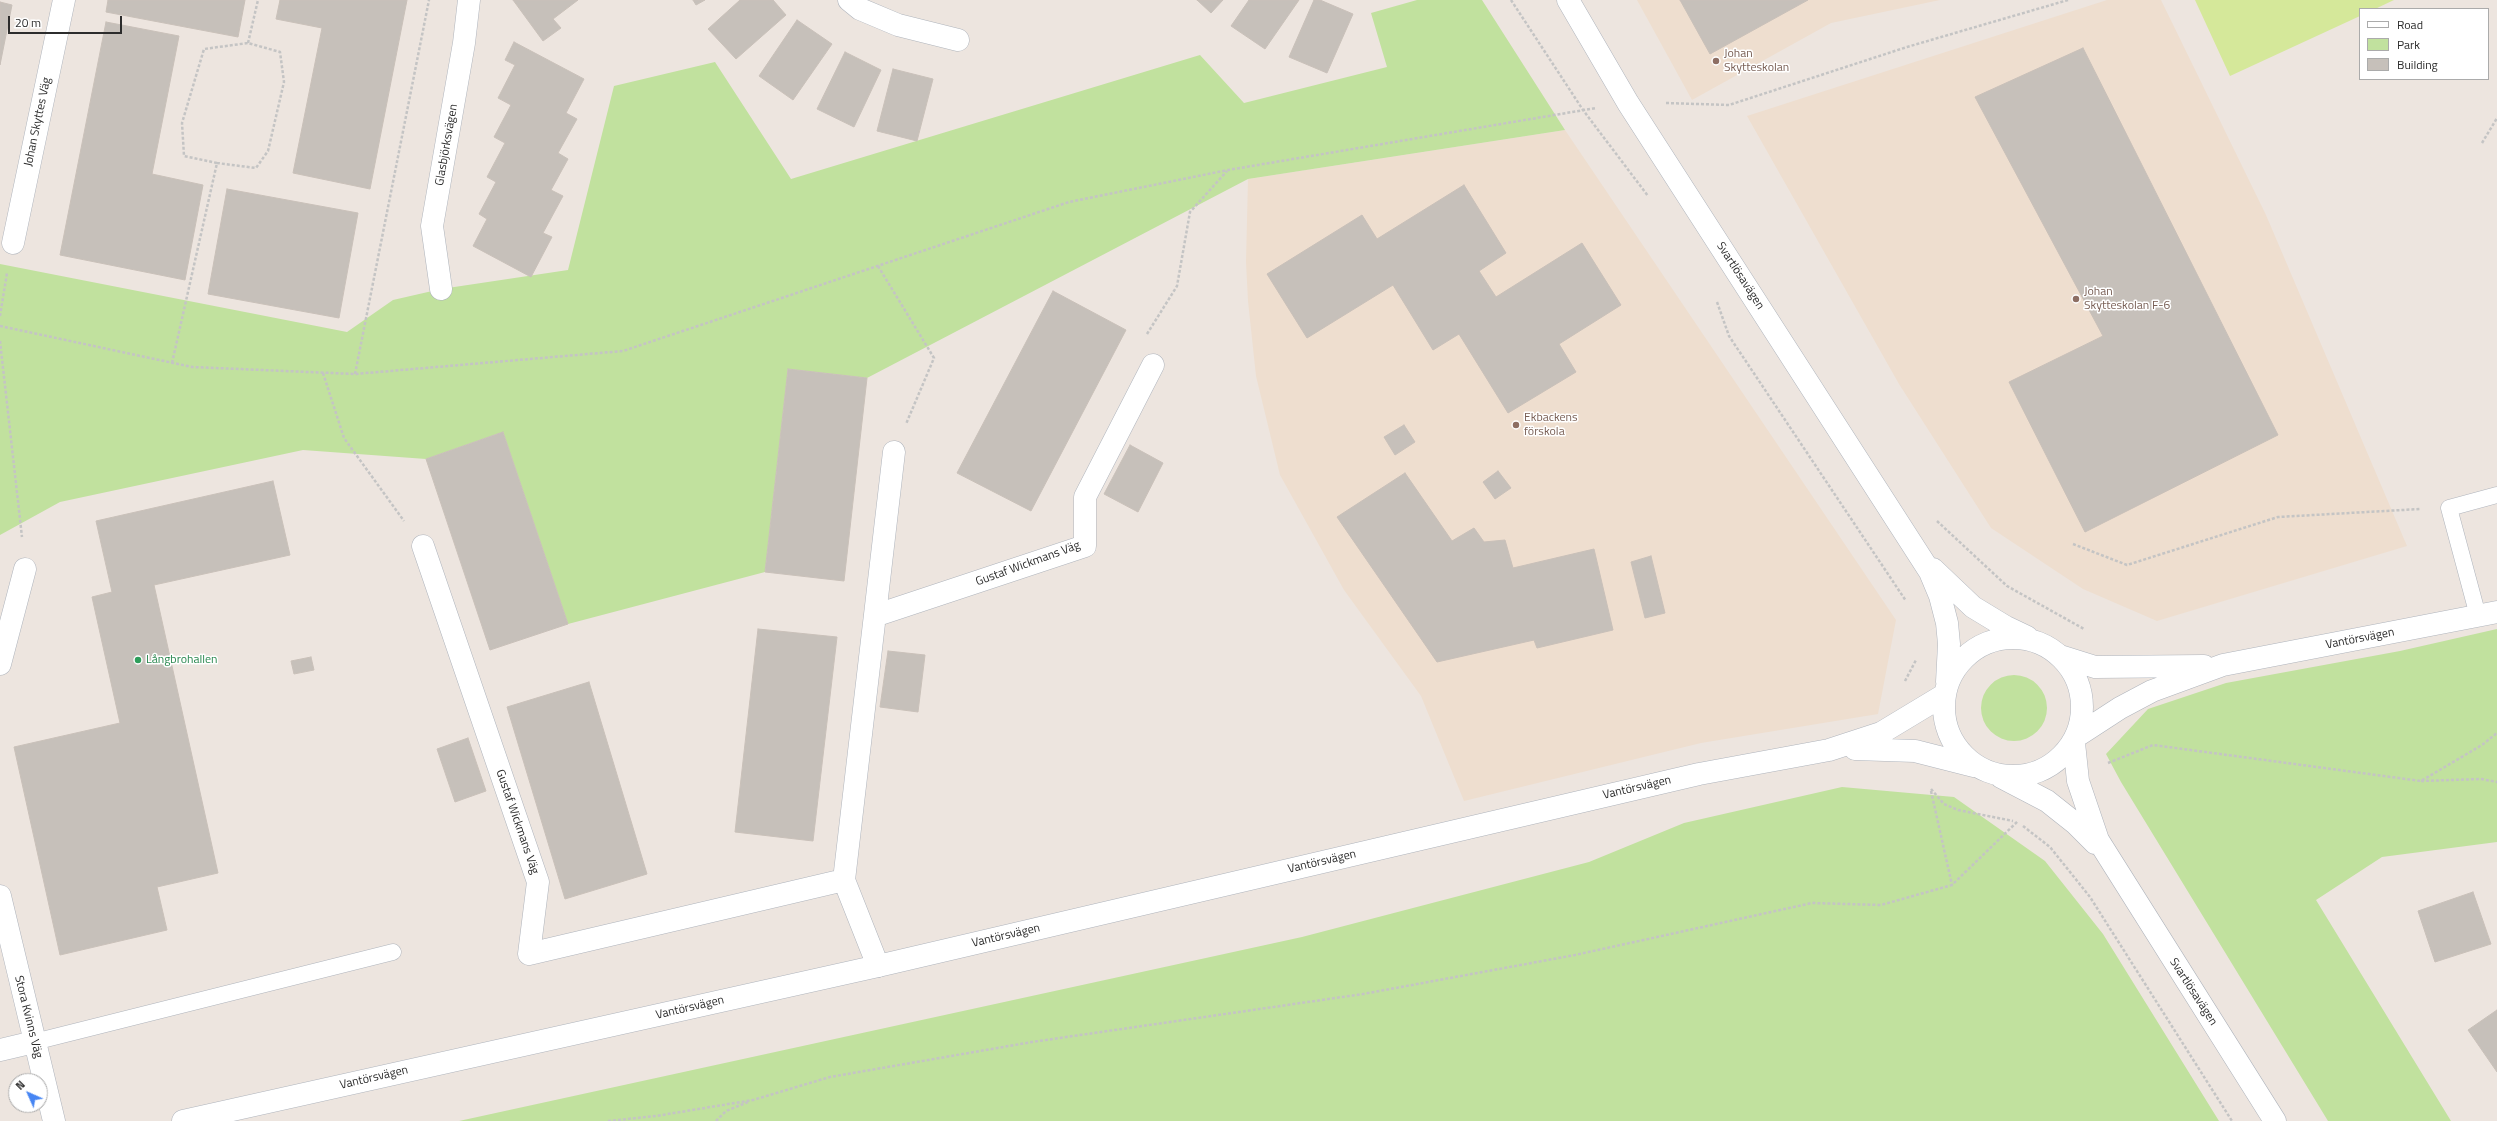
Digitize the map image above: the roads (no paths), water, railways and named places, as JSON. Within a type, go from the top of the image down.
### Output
[{"type":"street","name":"Johan Skyttes Väg","points":[[13,243],[64,0]]},
{"type":"street","name":"Glasbjörksvägen","points":[[441,289],[432,226],[459,73],[469,0]]},
{"type":"street","points":[[849,0],[860,9],[898,24],[958,40]]},
{"type":"street","name":"Svartlösavägen","points":[[1568,0],[1628,103],[1917,549],[1933,570],[1973,607],[2006,628],[2041,644]]},
{"type":"street","name":"Gustaf Wickmans Väg","points":[[877,615],[1085,546],[1085,497],[1154,365]]},
{"type":"street","points":[[878,966],[844,880],[877,615],[894,452]]},
{"type":"street","name":"Gustaf Wickmans Väg","points":[[423,546],[538,882],[528,954],[844,880]]},
{"type":"street","name":"Svartlösavägen","points":[[1917,549],[1937,590],[1947,623],[1949,644],[1945,689]]},
{"type":"street","points":[[0,664],[25,569]]},
{"type":"street","name":"Vantörsvägen","points":[[2077,739],[2120,708],[2152,691],[2223,665],[2488,614]]},
{"type":"street","points":[[2019,638],[2041,644],[2060,656],[2074,674],[2082,695],[2077,739],[2061,758],[2042,771],[2020,776],[1997,775],[1976,766],[1959,751],[1948,731],[1945,689],[1958,665],[1975,650],[1996,640],[2019,638]]},
{"type":"street","name":"Vantörsvägen","points":[[2060,656],[2095,667],[2223,665]]},
{"type":"street","name":"Vantörsvägen","points":[[183,1121],[878,966],[1699,774],[1829,750],[1881,733],[1945,689]]},
{"type":"street","name":"Svartlösavägen","points":[[2077,739],[2078,781],[2088,815],[2110,863],[2275,1121]]},
{"type":"street","name":"Vantörsvägen","points":[[1829,750],[1879,748],[1915,751],[1976,766]]},
{"type":"street","name":"Svartlösavägen","points":[[1997,775],[2017,784],[2047,801],[2076,824],[2110,863]]},
{"type":"street","name":"Stora Kvinns Väg","points":[[1,906],[54,1121]]},
{"type":"street","points":[[0,1050],[34,1042]]},
{"type":"lane","points":[[2488,614],[2449,508],[2497,495]]},
{"type":"lane","points":[[34,1042],[392,952]]},
{"type":"place","name":"Johan Skytteskolan","points":[[1716,61]]},
{"type":"place","name":"Johan Skytteskolan F-6","points":[[2076,299]]},
{"type":"place","name":"Ekbackens förskola","points":[[1516,425]]},
{"type":"place","name":"Långbrohallen","points":[[138,660]]}]
